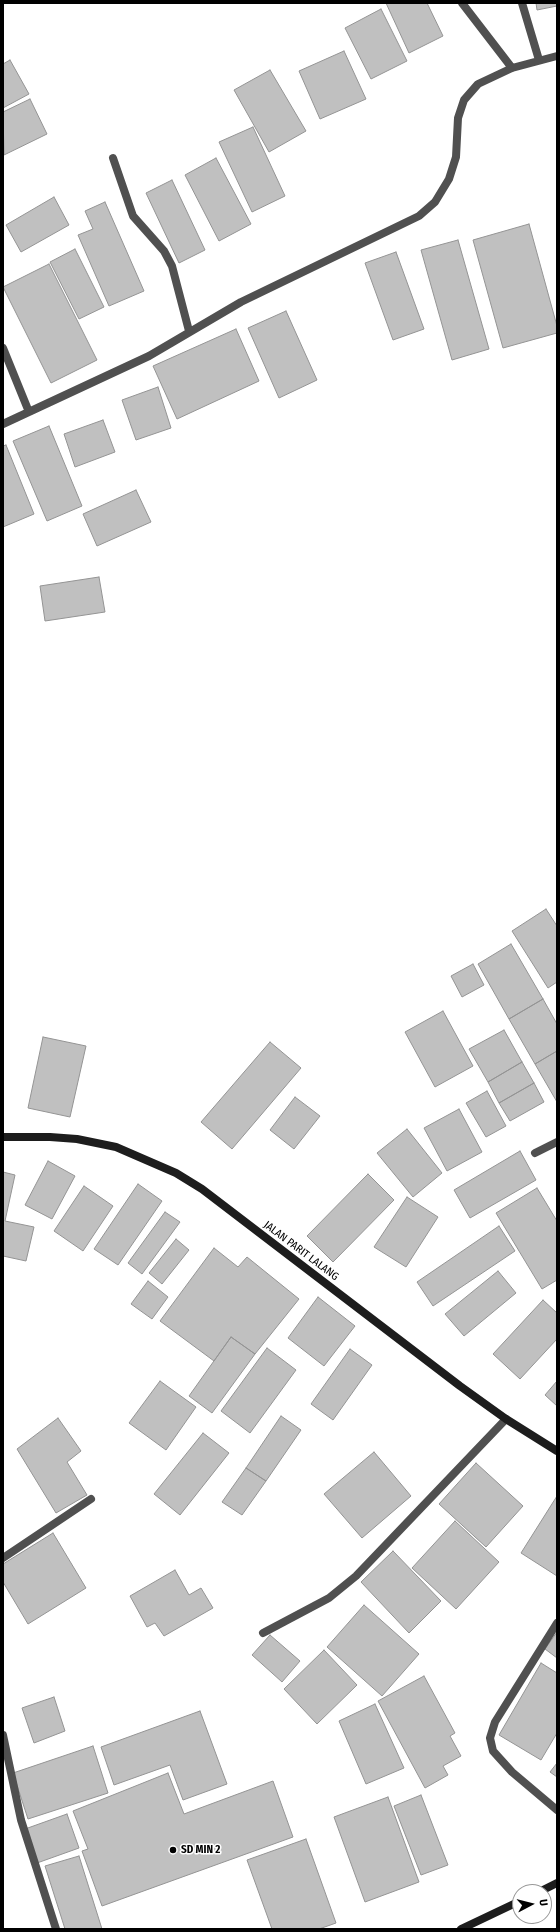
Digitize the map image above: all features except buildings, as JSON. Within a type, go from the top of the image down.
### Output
[{"type":"street","points":[[462,3],[512,68]]},
{"type":"street","points":[[522,3],[539,60]]},
{"type":"street","points":[[3,424],[149,356],[189,331],[241,302],[419,216],[435,202],[449,179],[456,157],[458,118],[464,100],[478,84],[512,68],[557,56]]},
{"type":"street","points":[[113,158],[133,216],[164,251],[172,266],[189,331]]},
{"type":"street","points":[[3,348],[29,412]]},
{"type":"street","name":"JALAN PARIT LALANG","points":[[3,1137],[50,1137],[77,1139],[116,1148],[176,1173],[202,1189],[460,1386],[506,1419],[557,1452]]},
{"type":"street","points":[[535,1153],[557,1142]]},
{"type":"street","points":[[263,1633],[330,1598],[356,1576],[506,1419]]},
{"type":"street","points":[[3,1558],[91,1499]]},
{"type":"street","points":[[557,1623],[495,1722],[490,1738],[493,1751],[512,1772],[557,1810]]},
{"type":"street","points":[[3,1735],[21,1820],[56,1929]]},
{"type":"street","points":[[461,1929],[512,1905]]},
{"type":"place","name":"SD MIN 2","points":[[173,1850]]}]
